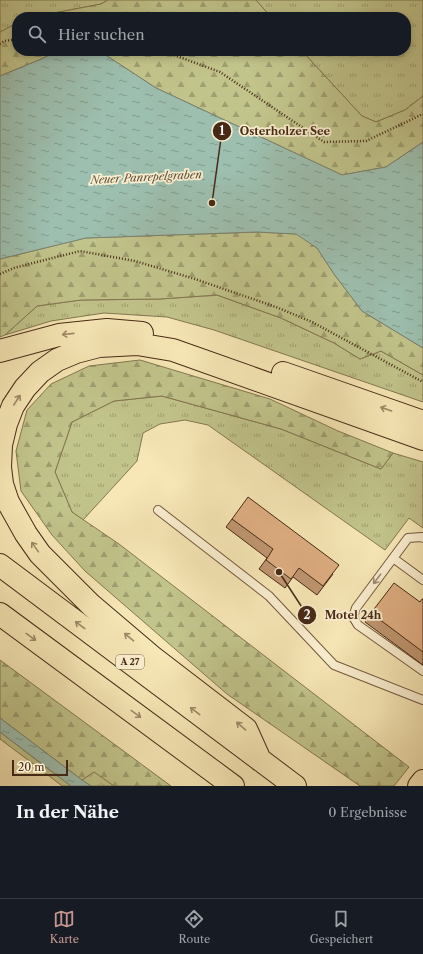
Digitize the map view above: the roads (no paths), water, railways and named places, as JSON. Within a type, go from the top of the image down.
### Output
[{"type":"main road","points":[[0,351],[59,335],[107,330],[153,334],[191,342],[423,422]]},
{"type":"main road","points":[[260,760],[246,729],[151,656],[92,605],[40,554],[26,534],[8,502],[2,484],[0,467],[1,445],[6,424],[13,406],[25,388],[40,372],[57,360],[76,352],[98,346],[137,344],[173,350],[423,439]]},
{"type":"main road","name":"A 27","points":[[0,565],[295,786]]},
{"type":"main road","points":[[0,614],[233,786]]},
{"type":"main road","points":[[419,786],[423,781]]},
{"type":"lane","points":[[158,510],[269,596],[334,665],[423,700]]},
{"type":"lane","points":[[423,538],[408,538],[356,608],[353,617],[358,625],[423,671]]},
{"type":"lane","points":[[393,558],[423,580]]},
{"type":"water","name":"Neuer Panrepelgraben","points":[[47,56],[107,56],[156,88],[342,175],[386,167],[423,142],[423,348],[362,311],[334,274],[317,248],[296,234],[257,232],[86,238],[0,259],[0,76]]},
{"type":"water","points":[[0,718],[91,786],[71,786],[0,732]]},
{"type":"place","name":"Osterholzer See","points":[[212,203]]},
{"type":"place","name":"Motel 24h","points":[[279,572]]}]
